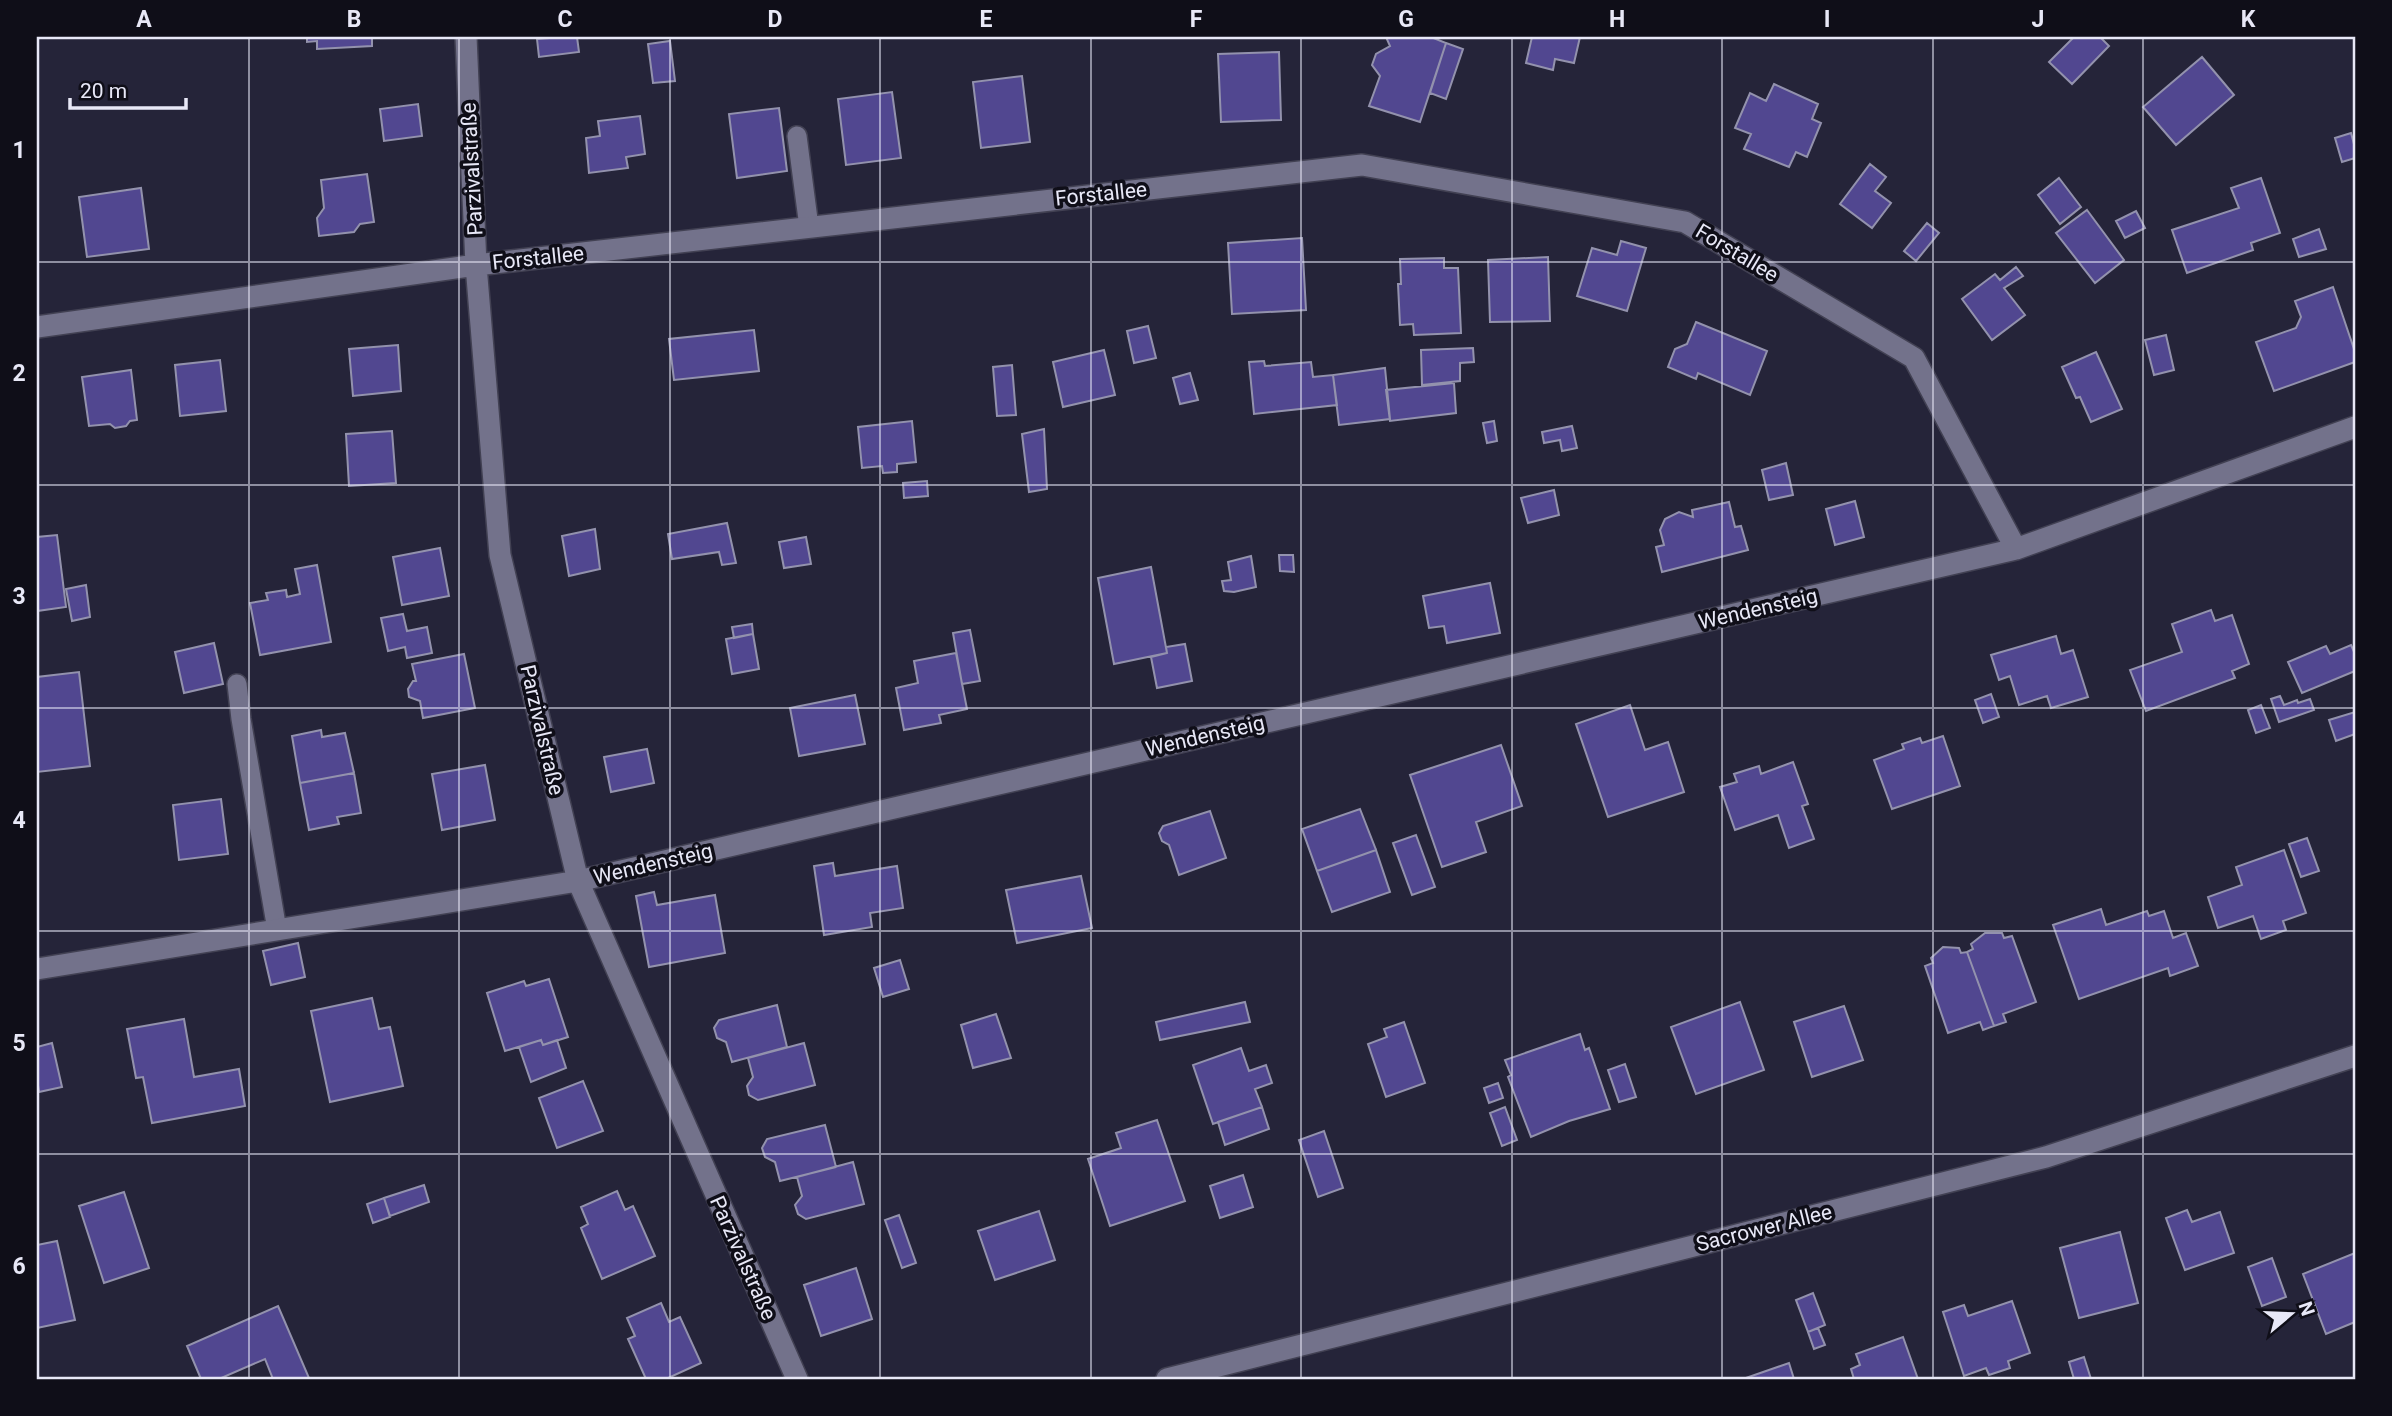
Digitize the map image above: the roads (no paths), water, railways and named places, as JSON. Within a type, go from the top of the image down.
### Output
[{"type":"street","name":"Parzivalstraße","points":[[466,37],[476,265],[500,555],[578,881],[797,1379]]},
{"type":"street","name":"Forstallee","points":[[37,327],[476,265],[1362,165],[1685,222],[1914,358],[2016,549]]},
{"type":"street","name":"Wendensteig","points":[[37,970],[578,881],[2016,549],[2355,427]]},
{"type":"street","name":"Sacrower Allee","points":[[1167,1379],[2046,1157],[2355,1056]]},
{"type":"lane","points":[[797,136],[809,227]]},
{"type":"lane","points":[[237,684],[277,930]]}]
